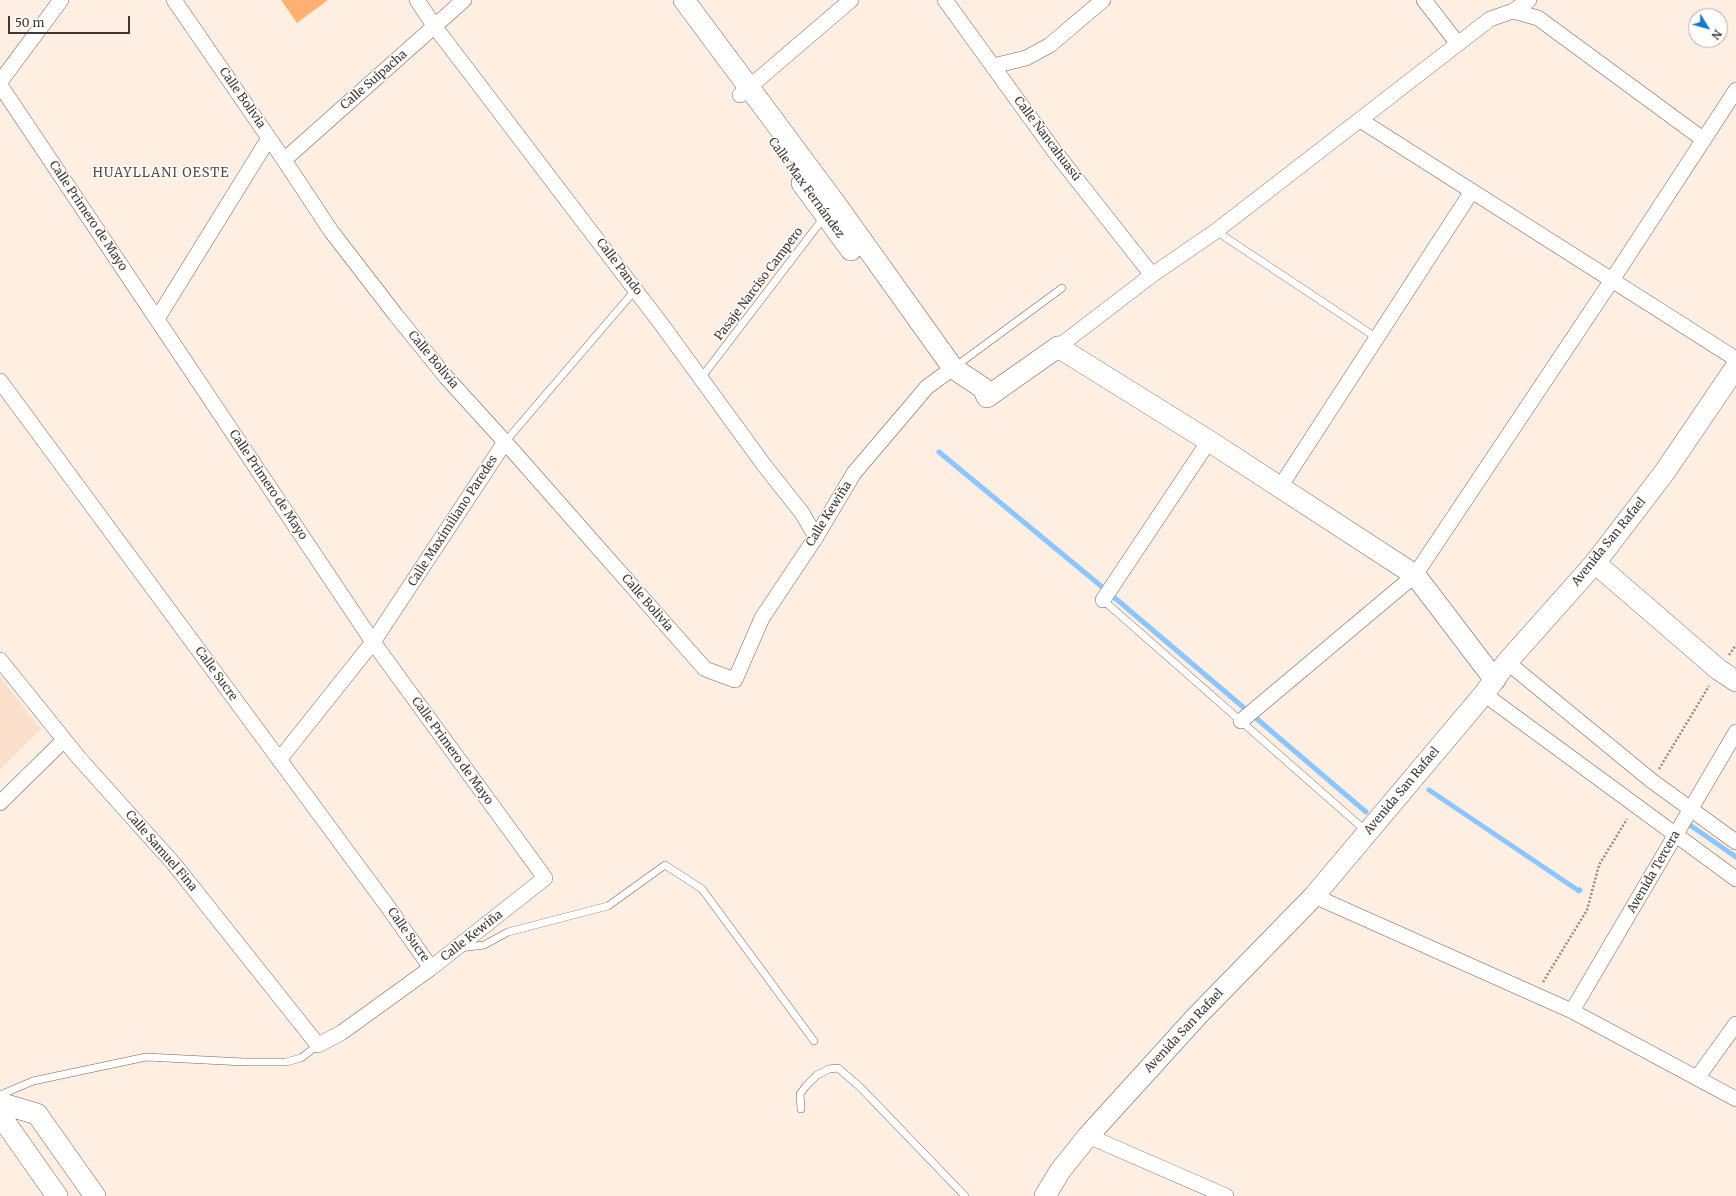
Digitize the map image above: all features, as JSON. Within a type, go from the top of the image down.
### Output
[{"type":"street","points":[[0,82],[61,0]]},
{"type":"street","name":"Calle Bolivia","points":[[174,0],[270,138],[331,231],[446,377],[705,669],[735,680]]},
{"type":"street","name":"Calle Pando","points":[[417,0],[435,27],[636,289],[764,465],[802,513],[816,537]]},
{"type":"street","name":"Calle Suipacha","points":[[284,160],[464,0]]},
{"type":"street","name":"Calle Max Fernández","points":[[669,0],[745,92]]},
{"type":"street","name":"Calle Max Fernández","points":[[684,0],[745,92],[948,372]]},
{"type":"street","points":[[745,92],[851,0]]},
{"type":"street","name":"Calle Ñancahuasú","points":[[945,0],[1055,152],[1152,275]]},
{"type":"street","points":[[993,66],[1026,58],[1050,45],[1103,0]]},
{"type":"street","points":[[1424,0],[1458,44]]},
{"type":"street","points":[[948,372],[983,388],[987,396],[1058,347],[1152,275],[1216,231],[1490,19],[1513,11],[1529,0]]},
{"type":"street","points":[[1513,11],[1538,18],[1704,140]]},
{"type":"street","name":"Calle Primero de Mayo","points":[[0,85],[373,642],[545,878]]},
{"type":"street","points":[[1241,721],[1414,575],[1612,280],[1736,90]]},
{"type":"street","points":[[1360,120],[1736,359]]},
{"type":"street","points":[[157,319],[270,138]]},
{"type":"street","points":[[1280,487],[1472,191]]},
{"type":"street","points":[[1058,347],[1209,441],[1414,575],[1489,687],[1676,834],[1736,879]]},
{"type":"street","name":"Avenida San Rafael","points":[[1046,1196],[1060,1171],[1088,1136],[1197,1016],[1314,896],[1489,687],[1507,662],[1595,563],[1664,473],[1736,367]]},
{"type":"street","name":"Calle Kewiña","points":[[735,680],[762,618],[816,537],[854,474],[927,387],[948,372]]},
{"type":"street","name":"Calle Sucre","points":[[0,381],[280,760],[431,968]]},
{"type":"street","points":[[1102,600],[1209,441]]},
{"type":"street","name":"Calle Maximiliano Paredes","points":[[280,760],[373,642],[505,442]]},
{"type":"street","points":[[1595,563],[1719,670],[1736,681]]},
{"type":"street","name":"Calle Samuel Fina","points":[[0,660],[64,740],[174,864],[318,1045]]},
{"type":"street","points":[[1507,662],[1652,781],[1736,842]]},
{"type":"street","name":"Avenida Tercera","points":[[1572,1011],[1736,732]]},
{"type":"street","points":[[0,803],[64,740]]},
{"type":"street","name":"Calle Kewiña","points":[[318,1045],[341,1033],[431,968],[545,878]]},
{"type":"street","points":[[1314,896],[1572,1011],[1736,1099]]},
{"type":"street","points":[[1697,1078],[1736,1024]]},
{"type":"street","points":[[0,1103],[37,1114],[95,1196]]},
{"type":"street","points":[[0,1115],[57,1196]]},
{"type":"street","points":[[1088,1136],[1226,1196]]},
{"type":"lane","name":"Pasaje Narciso Campero","points":[[701,378],[830,209]]},
{"type":"lane","points":[[1216,231],[1376,338]]},
{"type":"lane","points":[[948,372],[1062,288]]},
{"type":"lane","name":"Calle Maximiliano Paredes","points":[[505,442],[636,289]]},
{"type":"lane","points":[[1102,600],[1367,833]]},
{"type":"lane","points":[[456,949],[484,945],[508,932],[608,906],[665,866],[702,889],[814,1041]]},
{"type":"lane","points":[[0,1095],[34,1081],[146,1057],[244,1062],[286,1062],[301,1058],[318,1045]]},
{"type":"lane","points":[[801,1109],[800,1094],[806,1086],[817,1076],[829,1069],[838,1068],[860,1087],[965,1196]]},
{"type":"shaded area","points":[[281,0],[328,0],[297,23]]},
{"type":"shaded area","points":[[0,677],[41,729],[0,770]]},
{"type":"waterway","points":[[939,452],[1101,586]]},
{"type":"waterway","points":[[1115,598],[1243,707]]},
{"type":"waterway","points":[[1257,719],[1366,812]]},
{"type":"waterway","points":[[1429,790],[1579,891],[1580,890]]},
{"type":"waterway","points":[[1687,823],[1736,857]]},
{"type":"district","name":"HUAYLLANI OESTE","points":[[161,173]]}]
